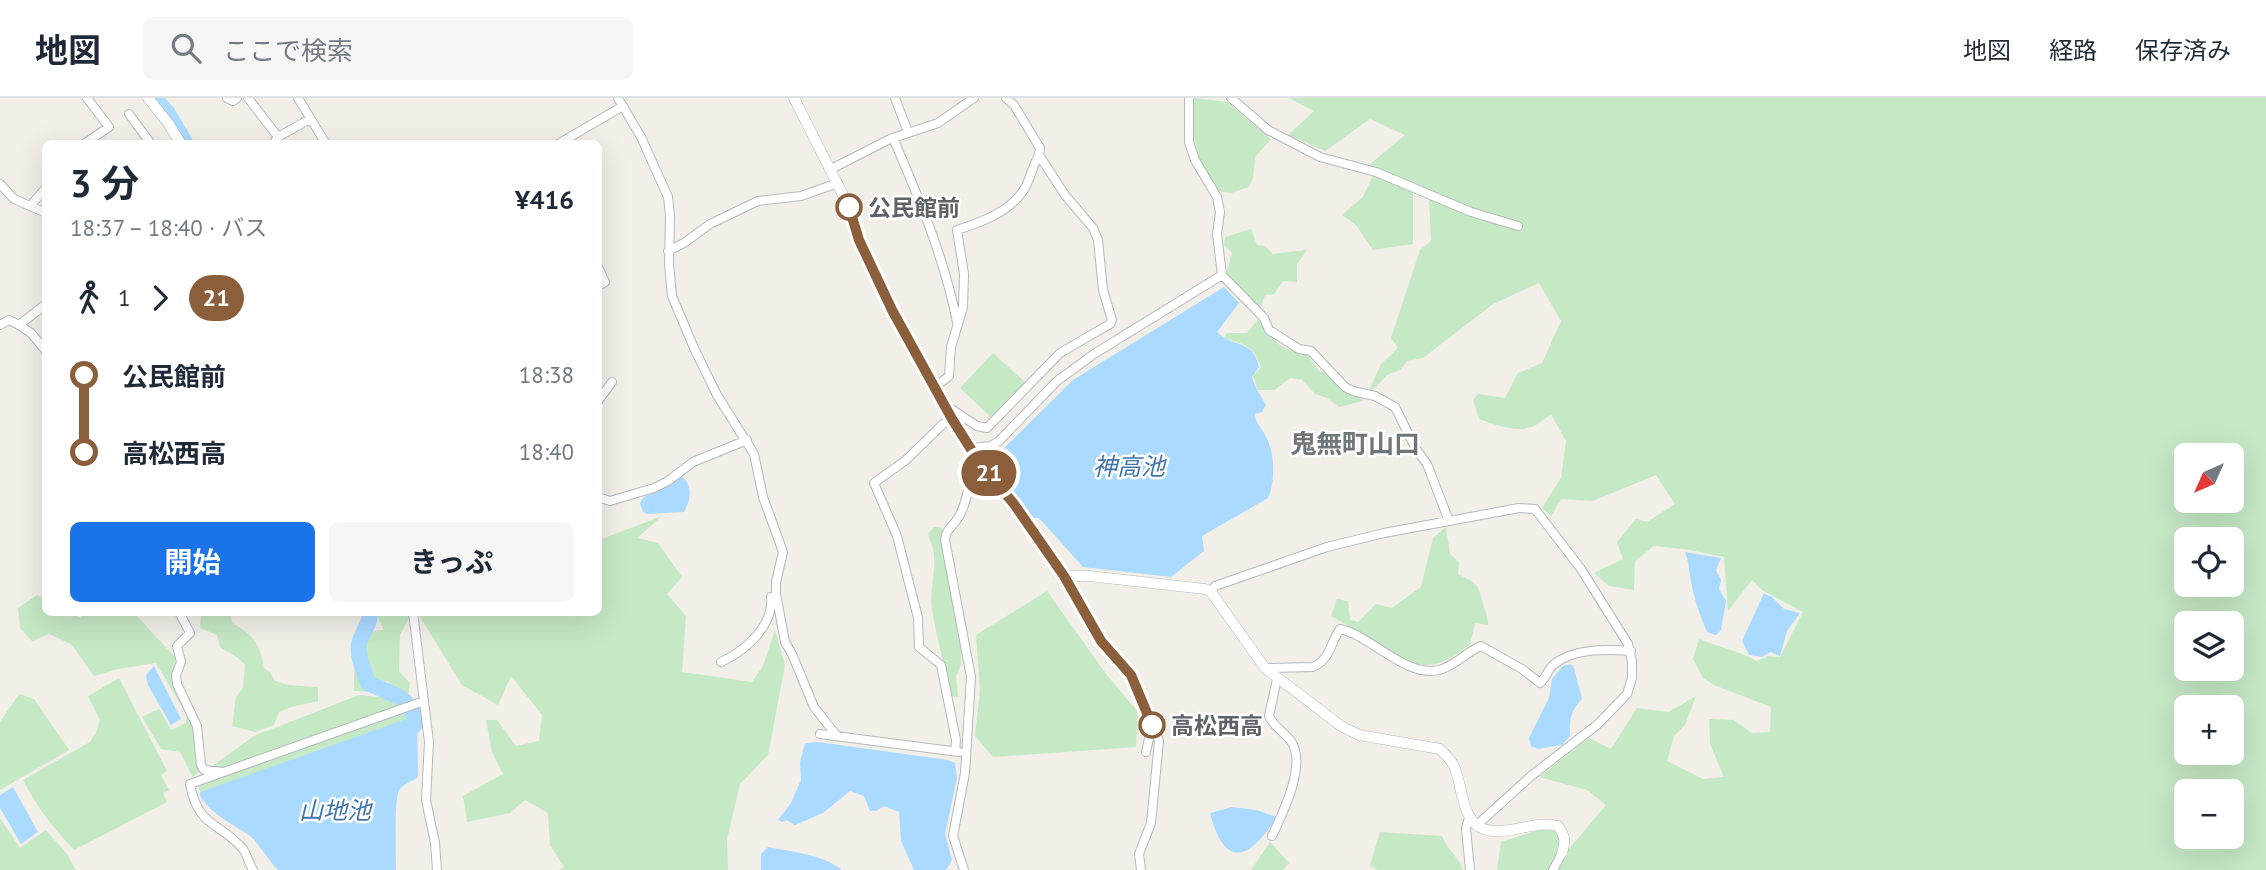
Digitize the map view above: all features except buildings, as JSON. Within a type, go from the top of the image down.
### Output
[{"type":"street","points":[[87,98],[108,127],[90,140]]},
{"type":"street","points":[[148,98],[179,140]]},
{"type":"street","points":[[227,98],[233,101],[237,98]]},
{"type":"street","points":[[248,98],[275,140],[310,119]]},
{"type":"street","points":[[298,98],[323,140]]},
{"type":"street","points":[[794,98],[838,183],[859,240],[892,310],[952,419],[979,462],[1014,504],[1064,576],[1101,641],[1131,675],[1159,741],[1151,822],[1139,854],[1142,870]]},
{"type":"street","points":[[895,98],[908,132]]},
{"type":"street","points":[[831,169],[893,138],[938,123],[974,98]]},
{"type":"street","points":[[934,388],[949,376],[951,346],[963,307],[964,274],[957,230],[983,221],[1021,194],[1039,155],[1040,148],[1006,98]]},
{"type":"street","points":[[1189,98],[1189,142],[1195,160],[1217,197],[1220,212],[1217,233],[1222,275],[1264,318],[1269,330],[1299,349],[1311,351],[1345,387],[1375,396],[1395,408],[1416,449],[1427,464],[1449,521]]},
{"type":"street","points":[[1231,98],[1268,130],[1320,157],[1376,172],[1471,212],[1518,226]]},
{"type":"street","points":[[564,140],[621,102],[641,137],[668,197],[668,251],[672,296],[717,395],[754,454],[763,497],[783,552],[776,594],[785,642],[814,707],[837,736]]},
{"type":"street","points":[[129,114],[148,140]]},
{"type":"street","points":[[893,138],[925,213],[949,281],[958,325]]},
{"type":"street","points":[[944,404],[977,426],[987,428],[1060,353],[1110,324],[1112,320],[1103,290],[1098,240],[1093,228],[1065,195],[1039,155]]},
{"type":"street","points":[[668,251],[710,224],[758,201],[801,196],[838,183]]},
{"type":"street","points":[[0,184],[14,200],[42,211]]},
{"type":"street","points":[[31,205],[42,193]]},
{"type":"street","points":[[971,448],[991,446],[1057,381],[1094,354],[1222,275]]},
{"type":"street","points":[[19,325],[42,307]]},
{"type":"street","points":[[0,325],[9,320],[31,332],[42,346]]},
{"type":"street","points":[[602,396],[612,382]]},
{"type":"street","points":[[952,419],[943,424],[906,460],[874,483],[897,536],[918,618],[919,647],[941,665],[956,740],[955,751]]},
{"type":"street","points":[[602,498],[610,501],[654,488],[693,462],[747,440]]},
{"type":"street","points":[[964,870],[953,836],[965,773],[971,677],[945,540],[946,530],[957,519],[971,474],[979,462]]},
{"type":"street","points":[[1210,593],[1215,586],[1327,547],[1384,533],[1519,508],[1535,509],[1581,569],[1631,651],[1632,678],[1627,694],[1598,724],[1466,828],[1470,870]]},
{"type":"street","points":[[1064,576],[1089,576],[1205,589],[1265,667],[1341,726],[1360,734],[1440,749],[1453,765],[1473,822],[1491,831],[1534,824],[1558,825],[1564,834],[1565,844],[1553,870]]},
{"type":"street","points":[[721,662],[751,642],[760,631],[768,619],[772,606],[771,590],[776,582]]},
{"type":"street","points":[[181,616],[190,633],[177,646],[181,662],[176,675],[177,684],[197,726],[201,765],[209,771],[226,772]]},
{"type":"street","points":[[413,616],[429,742],[426,800],[438,870]]},
{"type":"street","points":[[1265,667],[1313,667],[1320,664],[1328,656],[1340,629],[1348,630],[1389,656],[1428,672],[1441,670],[1481,646],[1540,683],[1560,660],[1582,652],[1612,649],[1631,651]]},
{"type":"street","points":[[1272,836],[1283,812],[1297,759],[1291,741],[1270,721],[1278,679]]},
{"type":"street","points":[[253,870],[245,852],[205,820],[195,804],[190,784],[424,701]]},
{"type":"street","points":[[1146,752],[1152,725]]},
{"type":"street","points":[[820,734],[965,752]]},
{"type":"green space","points":[[1194,98],[1227,102],[1271,139],[1255,157],[1253,178],[1249,187],[1231,193],[1218,191],[1199,159],[1194,134]]},
{"type":"green space","points":[[1289,98],[2266,98],[2266,870],[1497,870],[1501,842],[1541,829],[1558,830],[1569,849],[1606,805],[1587,790],[1539,777],[1589,738],[1611,749],[1637,708],[1669,712],[1696,696],[1685,725],[1674,736],[1667,761],[1703,779],[1724,777],[1710,744],[1709,719],[1734,720],[1752,733],[1770,732],[1771,707],[1714,685],[1703,678],[1693,659],[1699,639],[1757,661],[1769,656],[1780,657],[1803,612],[1762,590],[1752,580],[1728,611],[1724,557],[1684,549],[1654,546],[1635,561],[1634,590],[1609,586],[1594,573],[1623,559],[1617,542],[1636,519],[1647,522],[1675,504],[1656,475],[1593,501],[1561,499],[1551,516],[1542,508],[1561,478],[1566,441],[1551,414],[1525,429],[1505,427],[1479,419],[1473,400],[1478,394],[1505,398],[1518,373],[1542,363],[1561,321],[1539,283],[1493,304],[1423,358],[1407,361],[1400,370],[1387,375],[1371,392],[1369,390],[1381,364],[1398,348],[1391,338],[1420,250],[1431,241],[1429,201],[1436,193],[1413,186],[1413,244],[1373,250],[1356,225],[1342,215],[1363,197],[1373,175],[1369,165],[1405,135],[1370,119],[1325,151],[1288,135],[1314,111]]},
{"type":"green space","points":[[1251,229],[1257,245],[1265,246],[1273,254],[1307,250],[1297,264],[1297,282],[1283,281],[1274,294],[1265,295],[1260,310],[1226,275],[1232,253],[1224,245],[1225,237]]},
{"type":"green space","points":[[1260,317],[1277,343],[1290,350],[1306,353],[1319,371],[1329,374],[1362,396],[1363,401],[1339,407],[1327,398],[1315,394],[1302,380],[1290,378],[1274,390],[1258,390],[1253,376],[1261,367],[1255,354],[1243,344],[1224,338],[1227,333],[1247,333]]},
{"type":"green space","points":[[993,353],[1026,383],[993,419],[960,388]]},
{"type":"green space","points":[[662,516],[637,538],[658,543],[682,577],[667,594],[686,616],[682,672],[752,682],[763,666],[775,630],[785,665],[768,755],[740,784],[727,839],[728,870],[559,870],[564,867],[550,845],[548,813],[525,800],[510,813],[467,822],[463,796],[503,774],[492,752],[486,720],[497,720],[516,746],[539,741],[542,715],[511,676],[498,705],[462,685],[421,616],[602,616],[602,539]]},
{"type":"green space","points":[[934,527],[942,528],[942,545],[961,649],[961,664],[956,677],[958,697],[951,696],[932,610],[934,562],[928,534]]},
{"type":"green space","points":[[1446,527],[1450,554],[1459,562],[1458,574],[1478,588],[1488,618],[1488,625],[1475,623],[1470,645],[1443,661],[1425,665],[1392,652],[1331,616],[1337,599],[1348,601],[1350,620],[1358,622],[1376,604],[1392,608],[1421,587],[1433,538]]},
{"type":"green space","points":[[1047,591],[1106,674],[1138,712],[1136,747],[993,757],[975,736],[980,690],[976,635]]},
{"type":"green space","points":[[37,595],[42,598],[42,616],[137,616],[176,658],[174,670],[183,705],[193,705],[201,729],[203,753],[200,771],[193,777],[180,752],[161,749],[142,717],[159,709],[171,730],[186,723],[186,714],[156,663],[94,676],[71,644],[49,634],[32,641],[20,628],[18,608]]},
{"type":"green space","points":[[201,616],[231,616],[232,623],[255,641],[264,668],[275,681],[288,685],[318,687],[318,701],[279,712],[274,725],[255,732],[232,726],[236,697],[243,688],[245,665],[220,647],[217,635],[200,628]]},
{"type":"green space","points":[[377,616],[409,616],[400,635],[399,671],[410,683],[408,697],[393,690],[388,681],[379,683],[375,692],[354,691],[356,658],[362,643],[373,632],[384,630]]},
{"type":"green space","points":[[119,678],[167,771],[161,775],[169,790],[163,793],[167,802],[74,850],[46,817],[23,780],[90,742],[100,720],[88,696]]},
{"type":"green space","points":[[19,694],[34,699],[69,750],[0,790],[0,722]]},
{"type":"green space","points":[[359,695],[410,700],[417,720],[200,792],[197,777],[254,736]]},
{"type":"green space","points":[[0,818],[20,848],[46,830],[67,854],[76,870],[0,870]]},
{"type":"green space","points":[[1380,832],[1442,836],[1463,870],[1378,870],[1370,866]]},
{"type":"green space","points":[[1270,842],[1289,863],[1283,870],[1251,870]]},
{"type":"water","name":"神高池","points":[[1224,287],[1239,303],[1217,332],[1248,348],[1259,367],[1252,377],[1266,405],[1262,412],[1255,414],[1268,440],[1272,456],[1272,483],[1268,498],[1202,536],[1204,551],[1171,577],[1083,567],[1039,518],[1033,518],[989,463],[1073,380]]},
{"type":"water","points":[[682,476],[690,493],[684,512],[643,512],[640,503],[643,498]]},
{"type":"water","points":[[1685,552],[1721,558],[1716,570],[1721,580],[1719,589],[1726,601],[1721,630],[1716,635],[1707,632],[1702,619]]},
{"type":"water","points":[[1764,593],[1784,609],[1800,613],[1787,631],[1780,656],[1770,652],[1762,657],[1749,655],[1742,641]]},
{"type":"water","points":[[1571,664],[1582,699],[1572,716],[1570,736],[1562,745],[1538,749],[1531,746],[1529,738],[1549,698],[1552,679],[1563,666]]},
{"type":"water","points":[[154,666],[181,719],[171,725],[148,685],[146,675]]},
{"type":"water","name":"山地池","points":[[410,718],[417,720],[418,777],[401,788],[397,796],[396,870],[278,870],[249,835],[216,814],[200,796],[200,792]]},
{"type":"water","points":[[818,742],[955,763],[957,778],[945,834],[952,860],[946,870],[914,870],[901,841],[899,812],[884,806],[870,811],[864,796],[850,791],[823,813],[795,825],[786,820],[778,820],[791,803],[801,780],[800,762],[805,743]]},
{"type":"water","points":[[13,787],[38,832],[21,844],[0,808],[0,795]]},
{"type":"water","points":[[1232,807],[1256,810],[1277,817],[1257,843],[1247,850],[1230,851],[1216,831],[1210,813]]},
{"type":"water","points":[[768,847],[816,857],[842,870],[761,870],[761,854]]},
{"type":"waterway","points":[[154,98],[167,112],[184,140]]},
{"type":"waterway","points":[[370,616],[359,644],[361,664],[368,683],[398,697],[409,706],[416,723],[404,737]]},
{"type":"bus line","name":"21","points":[[849,207],[859,240],[892,310],[952,419],[979,462],[1014,504],[1064,576],[1101,641],[1131,675],[1152,725]]},
{"type":"place","name":"公民館前","points":[[849,207]]},
{"type":"place","name":"高松西高","points":[[1152,725]]},
{"type":"district","name":"鬼無町山口","points":[[1355,443]]}]
